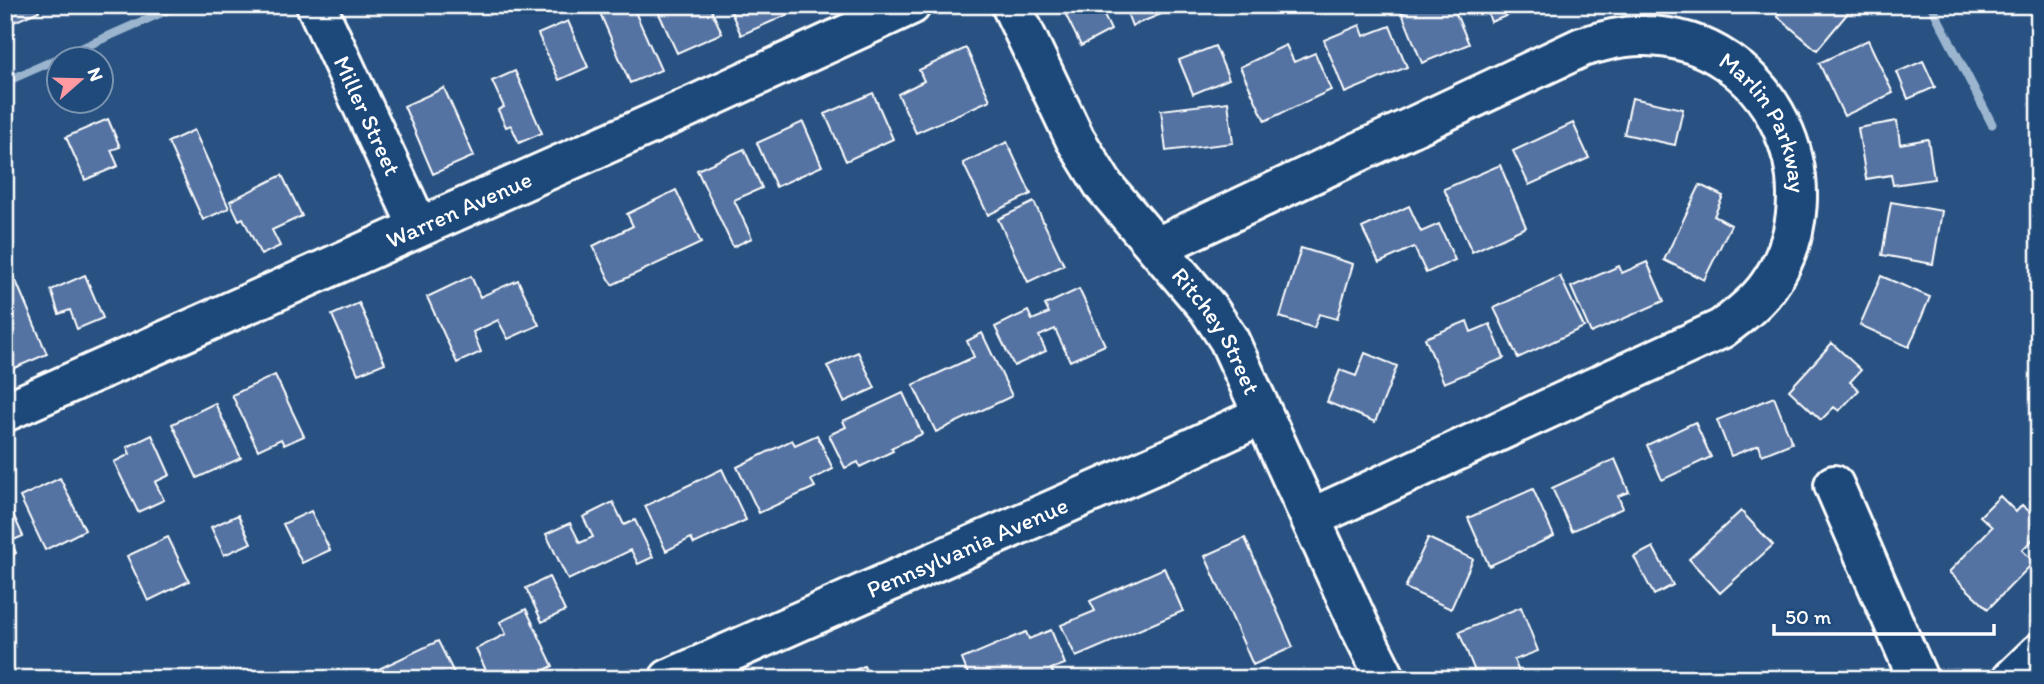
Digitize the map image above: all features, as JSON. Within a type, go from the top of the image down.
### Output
[{"type":"street","name":"Miller Street","points":[[316,5],[418,226]]},
{"type":"street","name":"Warren Avenue","points":[[5,412],[696,104],[911,5]]},
{"type":"street","name":"Ritchey Street","points":[[1011,5],[1075,139],[1104,186],[1208,308],[1229,340],[1386,679]]},
{"type":"street","name":"Marlin Parkway","points":[[1157,247],[1582,47],[1607,39],[1645,36],[1670,38],[1706,50],[1728,62],[1757,87],[1779,118],[1796,166],[1796,216],[1787,253],[1768,286],[1742,314],[1721,329],[1311,518]]},
{"type":"street","name":"Pennsylvania Avenue","points":[[669,679],[1263,415]]},
{"type":"street","points":[[1834,485],[1918,679]]},
{"type":"street","points":[[2012,679],[2039,653]]},
{"type":"building","points":[[5,5],[37,5],[39,11],[5,26]]},
{"type":"building","points":[[632,5],[661,70],[630,83],[597,6]]},
{"type":"building","points":[[709,5],[722,33],[677,53],[656,7]]},
{"type":"building","points":[[728,5],[796,5],[798,10],[741,35]]},
{"type":"building","points":[[1061,5],[1099,5],[1111,30],[1081,46]]},
{"type":"building","points":[[1137,5],[1160,5],[1164,13],[1132,26],[1127,13],[1138,8]]},
{"type":"building","points":[[1419,5],[1444,5],[1446,10],[1453,7],[1469,44],[1422,63],[1402,13]]},
{"type":"building","points":[[1485,5],[1534,5],[1491,22]]},
{"type":"building","points":[[1786,5],[1849,5],[1852,8],[1817,50],[1777,16]]},
{"type":"building","points":[[568,21],[588,67],[559,80],[538,34]]},
{"type":"building","points":[[1360,25],[1364,36],[1390,26],[1407,67],[1345,93],[1324,40]]},
{"type":"building","points":[[1868,40],[1893,93],[1844,116],[1819,63]]},
{"type":"building","points":[[1286,45],[1294,62],[1315,53],[1331,90],[1265,121],[1240,67]]},
{"type":"building","points":[[1215,46],[1229,79],[1193,94],[1179,60]]},
{"type":"building","points":[[966,48],[990,100],[916,133],[898,94],[924,81],[919,70]]},
{"type":"building","points":[[1923,61],[1935,87],[1908,99],[1897,72]]},
{"type":"building","points":[[515,71],[542,133],[519,143],[511,125],[506,127],[498,110],[504,107],[492,81]]},
{"type":"building","points":[[444,88],[474,156],[433,174],[404,106]]},
{"type":"building","points":[[873,93],[893,139],[846,161],[825,114]]},
{"type":"building","points":[[1632,98],[1683,109],[1675,145],[1624,134]]},
{"type":"building","points":[[1228,102],[1233,143],[1166,151],[1161,110]]},
{"type":"building","points":[[108,119],[120,147],[111,150],[118,166],[85,180],[66,137]]},
{"type":"building","points":[[1897,121],[1900,144],[1928,139],[1934,179],[1893,185],[1891,175],[1866,179],[1858,128]]},
{"type":"building","points":[[803,122],[822,166],[776,187],[757,143]]},
{"type":"building","points":[[1573,123],[1589,158],[1529,185],[1513,151]]},
{"type":"building","points":[[194,130],[229,208],[203,220],[168,142]]},
{"type":"building","points":[[1007,142],[1031,194],[988,215],[963,163]]},
{"type":"building","points":[[744,149],[762,188],[734,200],[752,238],[733,247],[697,170]]},
{"type":"building","points":[[1500,165],[1526,227],[1472,252],[1444,189]]},
{"type":"building","points":[[282,175],[302,216],[272,230],[280,246],[261,255],[243,218],[239,220],[230,201]]},
{"type":"building","points":[[1700,185],[1723,196],[1714,216],[1731,225],[1704,280],[1664,260]]},
{"type":"building","points":[[676,190],[701,243],[612,285],[593,246],[633,226],[627,214]]},
{"type":"building","points":[[1034,202],[1064,265],[1028,282],[998,219]]},
{"type":"building","points":[[1891,202],[1942,211],[1933,264],[1882,255]]},
{"type":"building","points":[[1409,206],[1421,232],[1439,224],[1455,260],[1426,273],[1414,247],[1379,263],[1362,228]]},
{"type":"building","points":[[1301,248],[1353,264],[1337,319],[1319,314],[1314,328],[1280,317]]},
{"type":"building","points":[[1647,262],[1664,301],[1591,333],[1571,287],[1619,266],[1622,273]]},
{"type":"building","points":[[85,275],[103,318],[77,329],[70,310],[59,314],[51,290]]},
{"type":"building","points":[[471,276],[480,297],[518,280],[539,325],[508,339],[498,320],[473,332],[481,352],[457,363],[427,297]]},
{"type":"building","points":[[1560,276],[1584,327],[1518,358],[1494,308]]},
{"type":"building","points":[[1881,276],[1930,297],[1909,347],[1860,325]]},
{"type":"building","points":[[16,281],[47,354],[5,372],[5,343],[8,341],[5,335],[5,285]]},
{"type":"building","points":[[1079,289],[1105,345],[1070,361],[1055,329],[1039,336],[1046,351],[1014,366],[995,327],[1028,311],[1032,320],[1049,313],[1045,305]]},
{"type":"building","points":[[359,303],[385,363],[358,374],[332,315]]},
{"type":"building","points":[[1467,321],[1471,332],[1490,324],[1504,358],[1444,383],[1425,338]]},
{"type":"building","points":[[982,333],[1012,396],[936,432],[913,385],[974,357],[967,341]]},
{"type":"building","points":[[1832,343],[1861,370],[1850,382],[1859,390],[1839,411],[1834,407],[1821,420],[1789,390]]},
{"type":"building","points":[[858,352],[875,388],[844,402],[827,366]]},
{"type":"building","points":[[1365,353],[1397,366],[1375,422],[1327,402],[1340,370],[1356,376]]},
{"type":"building","points":[[275,375],[304,436],[284,445],[281,439],[258,450],[232,395]]},
{"type":"building","points":[[903,393],[922,434],[891,448],[893,451],[860,467],[858,462],[845,468],[829,435],[846,427],[843,421]]},
{"type":"building","points":[[1774,397],[1792,443],[1762,455],[1759,445],[1731,456],[1717,420]]},
{"type":"building","points":[[215,403],[241,458],[197,478],[172,424]]},
{"type":"building","points":[[1695,422],[1711,457],[1662,480],[1647,445]]},
{"type":"building","points":[[152,435],[170,475],[155,482],[164,500],[138,512],[114,462],[130,454],[127,447]]},
{"type":"building","points":[[817,435],[833,469],[811,480],[815,487],[759,513],[737,467],[792,440],[795,445]]},
{"type":"building","points":[[1615,459],[1629,492],[1618,496],[1623,508],[1572,531],[1552,488]]},
{"type":"building","points":[[722,469],[746,520],[694,544],[691,538],[666,551],[645,506]]},
{"type":"building","points":[[60,478],[85,530],[45,550],[20,497]]},
{"type":"building","points":[[1533,489],[1554,536],[1489,566],[1468,518]]},
{"type":"building","points":[[2000,496],[2016,512],[2022,505],[2039,520],[2039,533],[2022,550],[2034,562],[1988,609],[1949,572],[1992,527],[1980,516]]},
{"type":"building","points":[[7,501],[23,536],[11,541],[16,553],[5,558]]},
{"type":"building","points":[[613,502],[624,525],[635,520],[653,557],[638,564],[631,550],[568,580],[546,534],[570,523],[580,543],[593,537],[583,517]]},
{"type":"building","points":[[311,511],[330,550],[302,563],[283,524]]},
{"type":"building","points":[[1741,511],[1773,545],[1720,593],[1689,559]]},
{"type":"building","points":[[238,515],[251,543],[224,555],[211,527]]},
{"type":"building","points":[[168,537],[189,581],[148,601],[127,556]]},
{"type":"building","points":[[1245,538],[1293,647],[1253,665],[1205,556]]},
{"type":"building","points":[[1428,538],[1473,559],[1451,609],[1405,588]]},
{"type":"building","points":[[1653,547],[1673,585],[1654,595],[1634,557]]},
{"type":"building","points":[[1164,568],[1183,611],[1076,657],[1061,625],[1095,611],[1090,601]]},
{"type":"building","points":[[549,577],[565,611],[542,622],[526,588]]},
{"type":"building","points":[[1521,607],[1538,651],[1514,660],[1522,679],[1478,679],[1459,632]]},
{"type":"building","points":[[526,609],[553,666],[526,679],[490,679],[476,649],[506,634],[500,622]]},
{"type":"building","points":[[1051,630],[1065,664],[1051,669],[1056,679],[970,679],[962,659],[1026,632],[1029,639]]},
{"type":"building","points":[[438,641],[457,679],[370,679],[368,674]]},
{"type":"building","points":[[864,666],[870,679],[850,679],[847,673]]},
{"type":"waterway","points":[[5,82],[179,5]]},
{"type":"waterway","points":[[1931,5],[1992,124]]}]
